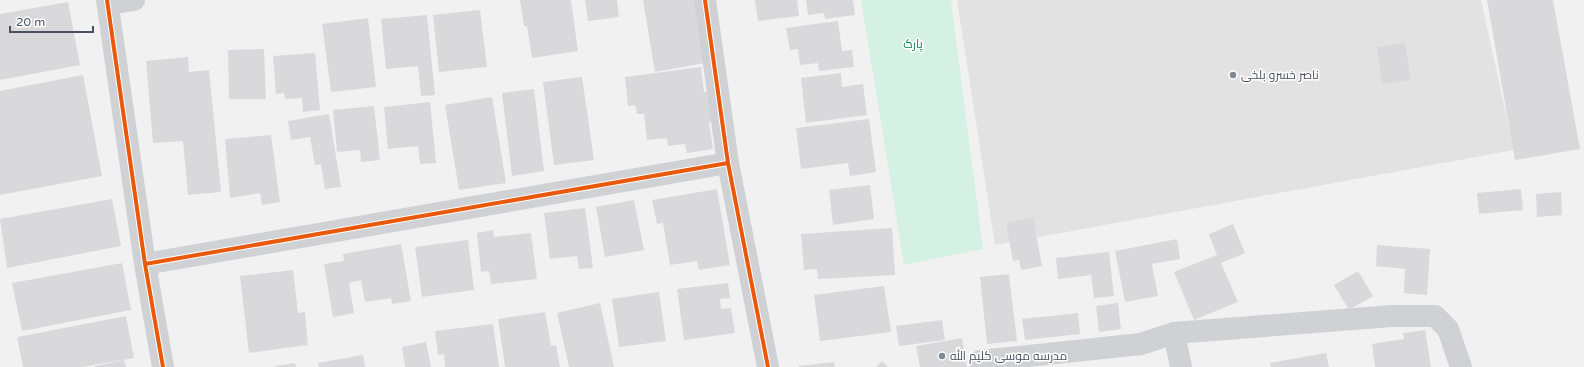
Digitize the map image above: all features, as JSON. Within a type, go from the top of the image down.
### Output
[{"type":"street","points":[[134,0],[107,2],[144,264],[163,367]]},
{"type":"street","points":[[705,0],[728,163],[763,366]]},
{"type":"street","points":[[144,264],[728,163]]},
{"type":"street","points":[[981,367],[980,361],[1141,344],[1174,333],[1392,316],[1435,316],[1448,330],[1461,367]]},
{"type":"street","points":[[1174,333],[1181,367]]},
{"type":"shaded area","name":"ناصر خسرو بلخی","points":[[957,0],[1481,0],[1514,150],[995,245]]},
{"type":"green space","name":"پارک","points":[[861,0],[951,0],[983,249],[904,265]]},
{"type":"building","points":[[520,0],[571,0],[578,51],[532,58],[527,26],[524,26]]},
{"type":"building","points":[[585,0],[617,0],[619,17],[588,21]]},
{"type":"building","points":[[643,0],[700,0],[710,62],[655,72]]},
{"type":"building","points":[[755,0],[797,0],[799,16],[758,21]]},
{"type":"building","points":[[806,0],[853,0],[855,15],[825,19],[824,13],[808,15]]},
{"type":"building","points":[[1487,0],[1553,0],[1580,149],[1515,160]]},
{"type":"building","points":[[68,2],[80,65],[0,80],[0,14]]},
{"type":"building","points":[[480,10],[487,67],[439,72],[433,15]]},
{"type":"building","points":[[427,15],[435,95],[421,96],[418,66],[386,69],[381,19]]},
{"type":"building","points":[[368,18],[376,87],[331,92],[322,24]]},
{"type":"building","points":[[838,21],[842,51],[852,50],[854,67],[819,71],[818,63],[800,65],[798,49],[790,50],[786,28]]},
{"type":"building","points":[[1405,43],[1411,80],[1382,84],[1377,47]]},
{"type":"building","points":[[264,49],[266,99],[229,99],[228,50]]},
{"type":"building","points":[[315,53],[320,110],[303,112],[302,98],[285,99],[284,93],[276,94],[273,56]]},
{"type":"building","points":[[188,57],[189,72],[209,70],[221,192],[188,195],[183,141],[153,143],[146,61]]},
{"type":"building","points":[[701,67],[704,92],[709,91],[713,122],[709,122],[713,149],[687,153],[685,144],[668,146],[667,138],[647,140],[644,114],[637,114],[635,105],[628,106],[625,77]]},
{"type":"building","points":[[841,73],[842,87],[863,84],[867,115],[806,123],[801,78]]},
{"type":"building","points":[[83,75],[102,176],[0,195],[0,91]]},
{"type":"building","points":[[582,77],[594,160],[554,165],[543,82]]},
{"type":"building","points":[[534,89],[544,171],[512,176],[502,93]]},
{"type":"building","points":[[492,97],[506,183],[459,190],[445,105]]},
{"type":"building","points":[[430,102],[436,163],[420,164],[418,146],[388,149],[384,107]]},
{"type":"building","points":[[374,106],[380,160],[361,162],[360,150],[337,152],[333,110]]},
{"type":"building","points":[[329,114],[341,187],[325,189],[321,164],[315,165],[310,137],[291,140],[288,121]]},
{"type":"building","points":[[869,119],[876,172],[850,176],[848,163],[801,169],[796,128]]},
{"type":"building","points":[[271,135],[280,202],[262,205],[260,193],[230,198],[225,139]]},
{"type":"building","points":[[870,185],[874,219],[833,225],[829,190]]},
{"type":"building","points":[[717,189],[730,265],[699,270],[697,261],[670,265],[663,223],[657,224],[652,200]]},
{"type":"building","points":[[1521,189],[1523,210],[1479,214],[1477,193]]},
{"type":"building","points":[[1561,192],[1562,215],[1537,217],[1536,194]]},
{"type":"building","points":[[112,199],[121,246],[7,268],[0,219]]},
{"type":"building","points":[[634,200],[644,250],[605,257],[596,207]]},
{"type":"building","points":[[585,208],[593,268],[579,269],[577,256],[550,259],[544,213]]},
{"type":"building","points":[[1033,217],[1042,266],[1021,270],[1019,260],[1013,261],[1006,223]]},
{"type":"building","points":[[1233,224],[1245,253],[1221,263],[1238,302],[1194,320],[1174,272],[1217,255],[1209,234]]},
{"type":"building","points":[[892,228],[895,275],[818,279],[817,269],[804,270],[801,234]]},
{"type":"building","points":[[493,230],[494,237],[531,233],[537,279],[491,284],[489,271],[481,272],[477,233]]},
{"type":"building","points":[[1177,239],[1180,259],[1152,264],[1158,296],[1125,302],[1115,251]]},
{"type":"building","points":[[468,240],[474,290],[422,297],[415,247]]},
{"type":"building","points":[[401,244],[411,301],[392,304],[391,298],[365,302],[361,280],[349,283],[354,313],[333,317],[324,264],[344,261],[343,254]]},
{"type":"building","points":[[1377,245],[1430,249],[1427,295],[1404,293],[1405,269],[1376,266]]},
{"type":"building","points":[[1109,252],[1114,296],[1094,298],[1091,275],[1058,279],[1056,258]]},
{"type":"building","points":[[122,263],[131,310],[22,331],[12,283]]},
{"type":"building","points":[[293,270],[298,313],[305,312],[308,345],[249,353],[240,276]]},
{"type":"building","points":[[1358,271],[1373,296],[1349,310],[1334,285]]},
{"type":"building","points":[[1009,274],[1017,341],[987,344],[980,277]]},
{"type":"building","points":[[728,283],[730,298],[720,299],[721,309],[731,308],[735,333],[684,340],[677,289]]},
{"type":"building","points":[[884,286],[891,332],[820,341],[814,295]]},
{"type":"building","points":[[659,292],[666,341],[619,347],[612,299]]},
{"type":"building","points":[[600,303],[614,367],[569,367],[557,313]]},
{"type":"building","points":[[1118,303],[1121,329],[1099,332],[1096,306]]},
{"type":"building","points":[[545,312],[551,346],[556,345],[560,367],[505,367],[498,319]]},
{"type":"building","points":[[1078,313],[1080,334],[1025,340],[1022,319]]},
{"type":"building","points":[[126,316],[134,358],[82,367],[23,367],[17,337]]},
{"type":"building","points":[[942,320],[945,340],[899,346],[896,326]]},
{"type":"building","points":[[493,324],[499,367],[445,367],[444,354],[438,355],[435,331]]},
{"type":"building","points":[[1425,330],[1431,367],[1375,367],[1372,344],[1404,339],[1403,333]]},
{"type":"building","name":"مدرسه موسی کلیم الله","points":[[962,338],[967,367],[920,367],[916,346]]},
{"type":"building","points":[[426,342],[431,367],[405,367],[402,347]]},
{"type":"building","points":[[1326,353],[1329,367],[1271,367],[1270,363]]},
{"type":"building","points":[[363,355],[365,367],[319,367],[318,363]]},
{"type":"building","points":[[124,360],[126,367],[95,367],[95,366]]},
{"type":"building","points":[[882,361],[888,367],[876,367]]},
{"type":"building","points":[[834,362],[835,367],[799,367],[799,366]]},
{"type":"building","points":[[295,363],[296,367],[275,367],[275,366]]},
{"type":"cycle path","points":[[107,0],[145,264],[163,367]]},
{"type":"cycle path","points":[[705,0],[728,163],[768,367]]},
{"type":"cycle path","points":[[145,264],[728,163]]},
{"type":"place","name":"ناصر خسرو بلخی","points":[[1233,75]]},
{"type":"place","name":"مدرسه موسی کلیم الله","points":[[942,356]]}]
